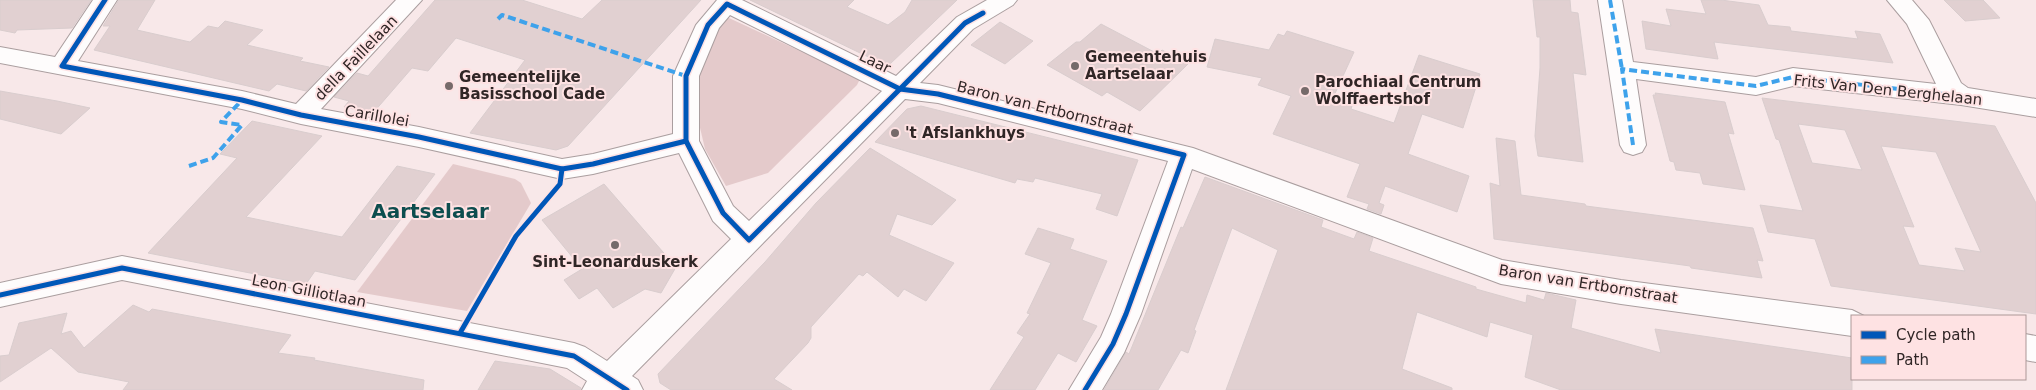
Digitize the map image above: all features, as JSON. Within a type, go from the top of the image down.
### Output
[{"type":"street","points":[[62,66],[106,0]]},
{"type":"street","name":"della Faillelaan","points":[[301,115],[410,0]]},
{"type":"street","points":[[900,89],[965,23],[1005,0]]},
{"type":"street","points":[[1610,0],[1633,145]]},
{"type":"street","points":[[1899,0],[1917,20],[1923,30],[1951,89],[1961,96]]},
{"type":"street","name":"Laar","points":[[611,386],[749,240],[900,89],[728,2],[708,25],[686,76],[686,142],[723,213],[749,240]]},
{"type":"street","name":"Carillolei","points":[[0,54],[242,100],[301,115],[419,137],[562,169],[593,164],[686,142]]},
{"type":"street","name":"Frits Van Den Berghelaan","points":[[1622,69],[1756,86],[1793,77],[1961,96],[2036,108]]},
{"type":"street","name":"Baron van Ertbornstraat","points":[[900,89],[938,94],[1184,155],[1501,272],[1621,292],[1851,324]]},
{"type":"street","points":[[1085,390],[1112,344],[1126,314],[1184,155]]},
{"type":"street","name":"Leon Gilliotlaan","points":[[0,295],[122,268],[574,356],[611,386]]},
{"type":"shaded area","points":[[729,18],[860,79],[857,85],[768,173],[726,186],[705,149],[697,115],[699,73],[720,21]]},
{"type":"shaded area","points":[[453,164],[515,179],[521,183],[531,203],[467,311],[357,292]]},
{"type":"building","points":[[0,0],[91,0],[72,28],[17,30],[15,33],[0,30]]},
{"type":"building","points":[[119,0],[155,0],[137,30],[190,42],[208,26],[218,28],[225,21],[263,30],[247,45],[303,58],[300,61],[329,67],[306,91],[277,84],[269,91],[94,50],[110,26],[103,26]]},
{"type":"building","points":[[435,0],[522,0],[582,19],[602,0],[701,0],[568,146],[556,150],[470,133],[525,60],[456,38],[428,71],[412,68],[373,113],[344,107],[349,101],[334,97],[357,73],[368,76]]},
{"type":"building","points":[[750,0],[854,0],[847,7],[888,25],[905,12],[912,0],[957,0],[890,64],[883,64]]},
{"type":"building","points":[[1533,0],[1570,0],[1571,12],[1578,13],[1586,75],[1573,73],[1583,162],[1538,156],[1535,136],[1540,68],[1540,37],[1537,37]]},
{"type":"building","points":[[1701,0],[1721,0],[1759,5],[1768,25],[1790,27],[1791,31],[1858,39],[1855,31],[1880,34],[1893,63],[1714,42],[1718,59],[1646,49],[1642,21],[1671,26],[1666,9],[1706,14]]},
{"type":"building","points":[[1944,0],[1983,0],[2000,18],[1965,21]]},
{"type":"building","points":[[1000,22],[1033,41],[1005,64],[971,45]]},
{"type":"building","name":"Gemeentehuis Aartselaar","points":[[1101,24],[1158,54],[1162,50],[1188,64],[1140,111],[1107,92],[1102,96],[1047,65],[1076,42],[1080,42]]},
{"type":"building","points":[[1287,31],[1354,52],[1332,100],[1352,106],[1351,109],[1394,123],[1419,55],[1480,74],[1463,128],[1422,114],[1408,154],[1469,176],[1457,212],[1385,186],[1379,203],[1384,205],[1381,214],[1367,209],[1369,204],[1347,197],[1360,164],[1273,134],[1291,96],[1258,85],[1262,78],[1207,67],[1215,39],[1269,50],[1278,34],[1284,36]]},
{"type":"building","points":[[0,91],[90,108],[61,134],[0,119]]},
{"type":"building","points":[[1655,93],[1725,102],[1734,134],[1728,133],[1745,190],[1703,184],[1700,173],[1676,170],[1674,162],[1670,161],[1653,95],[1656,95]]},
{"type":"building","points":[[1762,98],[1995,126],[2036,203],[2036,314],[1831,286],[1815,239],[1768,232],[1760,205],[1803,211],[1779,140],[1776,139]],"holes":[[[1798,124],[1845,130],[1862,170],[1812,163]],[[1881,146],[1936,152],[1981,252],[1955,248],[1965,271],[1919,265],[1903,226],[1914,227]]]},
{"type":"building","points":[[921,106],[1138,160],[1117,216],[1096,209],[1102,194],[1035,178],[1033,182],[1017,179],[1015,183],[875,142],[907,109]]},
{"type":"building","points":[[252,121],[322,136],[246,217],[342,237],[397,166],[435,174],[355,280],[315,271],[306,284],[148,253],[237,158],[220,154]]},
{"type":"building","points":[[1496,138],[1515,141],[1521,195],[1585,204],[1586,206],[1753,228],[1763,261],[1757,260],[1762,278],[1691,268],[1690,266],[1494,239],[1490,183],[1500,186]]},
{"type":"building","points":[[870,148],[956,200],[932,225],[897,214],[889,235],[954,263],[926,301],[904,289],[898,297],[867,272],[863,276],[859,274],[811,327],[811,338],[808,343],[774,379],[792,390],[671,390],[660,383],[658,374],[765,262],[816,203]]},
{"type":"building","points":[[1205,177],[1323,220],[1321,227],[1354,239],[1357,232],[1373,238],[1369,251],[1476,287],[1476,289],[1526,303],[1527,295],[1544,300],[1546,293],[1576,300],[1571,328],[1661,353],[1655,329],[1851,358],[1852,390],[1561,390],[1525,377],[1533,335],[1490,322],[1487,337],[1417,312],[1402,369],[1452,388],[1452,390],[1226,390],[1278,250],[1232,228],[1194,330],[1196,331],[1188,353],[1181,350],[1158,390],[1104,390],[1126,352],[1129,354],[1181,227],[1183,228]]},
{"type":"building","name":"Sint-Leonarduskerk","points":[[604,184],[676,267],[661,293],[645,289],[613,308],[597,288],[579,299],[564,280],[582,269],[542,220]]},
{"type":"building","points":[[1038,228],[1074,239],[1070,249],[1107,261],[1082,320],[1097,326],[1076,362],[1058,353],[1035,390],[990,390],[1024,337],[1017,333],[1030,314],[1027,313],[1051,263],[1025,254]]},
{"type":"building","points":[[133,305],[149,312],[152,309],[291,335],[278,353],[315,358],[314,360],[424,380],[423,390],[123,390],[129,382],[78,372],[51,348],[0,382],[0,356],[9,355],[19,323],[67,313],[61,334],[71,331],[84,348]]},
{"type":"building","points":[[495,361],[550,369],[581,388],[580,390],[478,390]]},
{"type":"marked path","points":[[1610,0],[1622,69]]},
{"type":"marked path","points":[[498,19],[502,15],[686,76]]},
{"type":"marked path","points":[[1633,145],[1622,69],[1756,86],[1793,77],[1961,96]]},
{"type":"marked path","points":[[189,166],[213,158],[242,125],[221,122],[242,100]]},
{"type":"cycle path","points":[[105,0],[62,66],[242,100],[301,115],[419,137],[562,169],[593,164],[686,141]]},
{"type":"cycle path","points":[[983,13],[965,23],[749,240],[723,213],[686,141],[686,76],[708,25],[727,4],[900,89],[938,94],[1184,155],[1126,314],[1113,344],[1085,390]]},
{"type":"cycle path","points":[[460,333],[516,236],[560,184],[562,169]]},
{"type":"cycle path","points":[[0,295],[122,268],[574,356],[627,390]]},
{"type":"place","name":"Gemeentehuis Aartselaar","points":[[1075,66]]},
{"type":"place","name":"Gemeentelijke Basisschool Cade","points":[[449,86]]},
{"type":"place","name":"Parochiaal Centrum Wolffaertshof","points":[[1305,91]]},
{"type":"place","name":"'t Afslankhuys","points":[[895,133]]},
{"type":"place","name":"Sint-Leonarduskerk","points":[[615,245]]},
{"type":"district","name":"Aartselaar","points":[[430,211]]}]
